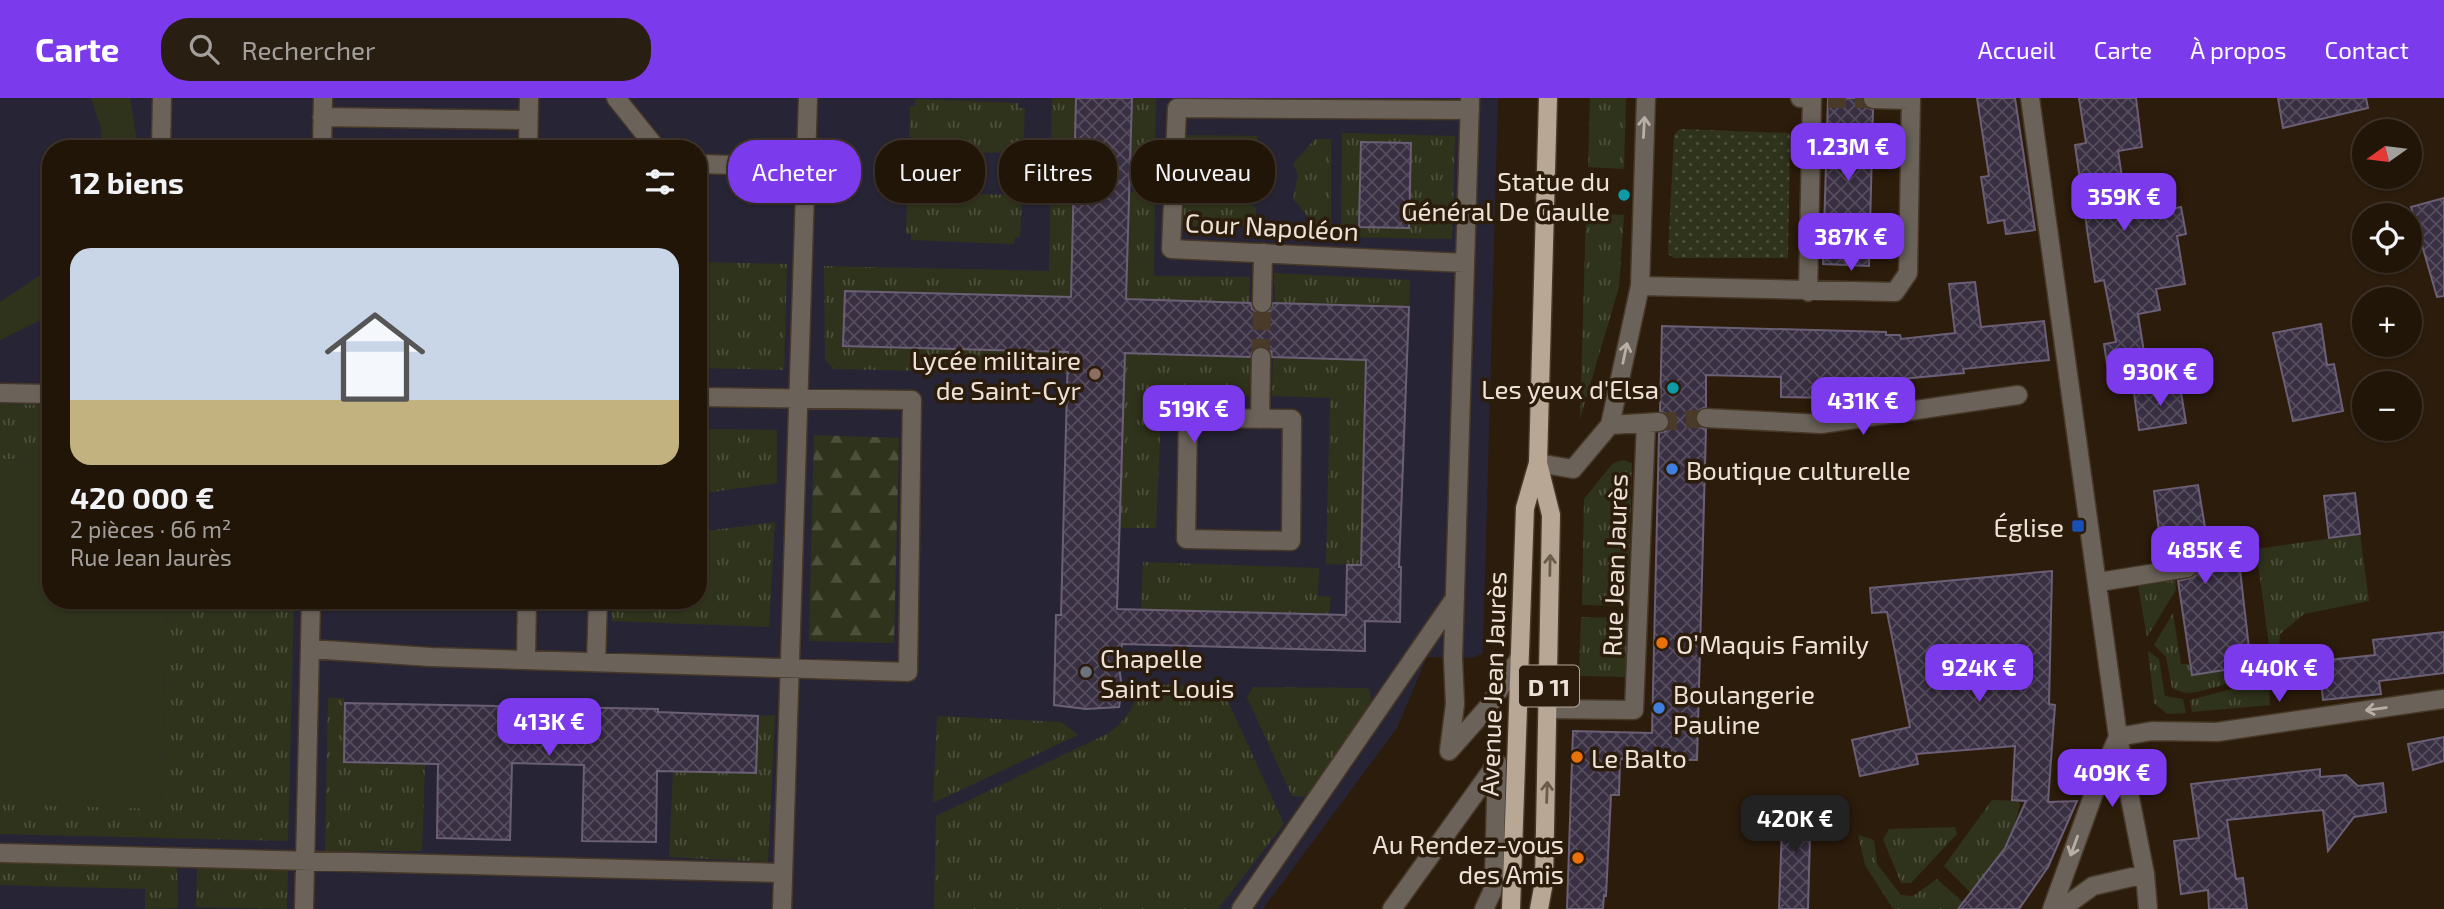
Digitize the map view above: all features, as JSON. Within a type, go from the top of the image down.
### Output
[{"type":"main road","name":"Avenue Jean Jaurès","points":[[1511,909],[1525,509],[1538,463],[1548,98]]},
{"type":"main road","name":"Avenue Jean Jaurès","points":[[1538,463],[1551,516],[1544,882],[1539,909]]},
{"type":"street","points":[[161,140],[162,98]]},
{"type":"street","points":[[322,140],[323,98]]},
{"type":"street","points":[[528,140],[529,98]]},
{"type":"street","points":[[616,98],[650,140]]},
{"type":"street","points":[[807,140],[808,98]]},
{"type":"street","points":[[1538,463],[1573,469],[1610,425],[1640,286],[1646,98]]},
{"type":"street","points":[[1800,98],[1828,99]]},
{"type":"street","points":[[1808,292],[1812,98]]},
{"type":"street","points":[[2030,98],[2099,582],[2118,737],[2145,874],[2148,909]]},
{"type":"street","points":[[1640,286],[1895,292],[1908,273],[1911,99],[1873,99]]},
{"type":"street","name":"Cour Napoléon","points":[[1465,263],[1171,248],[1177,108],[1264,103],[1470,104]]},
{"type":"street","points":[[1470,104],[1455,598],[1455,704],[1450,751],[1488,707],[1519,659]]},
{"type":"street","points":[[322,117],[528,120]]},
{"type":"street","points":[[707,164],[728,165]]},
{"type":"street","points":[[782,909],[806,203]]},
{"type":"street","points":[[1262,303],[1263,253]]},
{"type":"street","points":[[1260,419],[1261,357]]},
{"type":"street","points":[[0,393],[42,394]]},
{"type":"street","points":[[1706,418],[1821,424],[2018,396]]},
{"type":"street","points":[[310,649],[431,657],[526,657],[908,672],[912,400],[800,401],[707,397]]},
{"type":"street","points":[[1188,418],[1260,419],[1293,419],[1291,541],[1186,539],[1188,418]]},
{"type":"street","name":"Rue Jean Jaurès","points":[[1549,709],[1634,710],[1652,422],[1610,425]]},
{"type":"street","points":[[2099,582],[2187,568]]},
{"type":"street","points":[[1241,909],[1455,598]]},
{"type":"street","points":[[304,909],[311,609]]},
{"type":"street","points":[[526,657],[527,609]]},
{"type":"street","points":[[596,661],[598,609]]},
{"type":"street","points":[[2118,737],[2152,731],[2217,732],[2444,699]]},
{"type":"street","points":[[2052,909],[2093,794],[2118,737]]},
{"type":"street","points":[[1392,909],[1497,763],[1494,876],[1492,892],[1484,909]]},
{"type":"street","points":[[0,853],[304,863],[782,873]]},
{"type":"street","points":[[2061,909],[2093,886],[2145,874]]},
{"type":"shaded area","name":"Lycée militaire de Saint-Cyr","points":[[0,98],[1498,98],[1483,653],[1473,658],[1427,657],[1397,728],[1263,909],[0,909]]},
{"type":"green space","points":[[91,98],[130,98],[137,140],[102,140],[101,128]]},
{"type":"green space","points":[[1052,98],[1076,98],[1075,140],[1051,140]]},
{"type":"green space","points":[[1132,98],[1156,98],[1155,140],[1131,140],[1130,156]]},
{"type":"green space","points":[[1590,98],[1626,98],[1624,169],[1588,167]]},
{"type":"green space","points":[[915,99],[1018,103],[1019,108],[1025,108],[1023,140],[999,140],[999,153],[985,153],[985,140],[919,140],[909,137],[910,106],[915,106]]},
{"type":"green space","points":[[1680,129],[1790,133],[1788,258],[1674,258],[1668,254],[1674,135]]},
{"type":"green space","points":[[1342,133],[1455,136],[1452,239],[1341,237]],"holes":[[[1361,142],[1411,143],[1409,228],[1359,226]]]},
{"type":"green space","points":[[1181,135],[1257,136],[1257,140],[1181,140]]},
{"type":"green space","points":[[1315,139],[1331,139],[1331,225],[1316,226],[1293,199],[1298,175],[1293,164]]},
{"type":"green space","points":[[1129,192],[1131,203],[1155,203],[1154,276],[1250,277],[1249,303],[1126,299]]},
{"type":"green space","points":[[985,194],[999,195],[999,203],[1022,203],[1020,237],[1015,237],[1014,244],[911,240],[911,234],[906,234],[907,205],[985,203]]},
{"type":"green space","points":[[1050,203],[1073,203],[1071,297],[845,291],[843,346],[1068,352],[1067,374],[834,369],[825,360],[824,266],[1049,271]]},
{"type":"green space","points":[[1179,203],[1247,203],[1256,208],[1255,226],[1179,226]]},
{"type":"green space","points":[[1586,213],[1624,215],[1619,287],[1580,419]]},
{"type":"green space","points":[[707,262],[787,264],[784,370],[707,368]]},
{"type":"green space","points":[[1274,273],[1410,280],[1409,307],[1275,303]]},
{"type":"green space","points":[[42,274],[42,319],[0,340],[0,302]]},
{"type":"green space","points":[[1125,353],[1252,357],[1252,396],[1162,393],[1156,528],[1120,528]]},
{"type":"green space","points":[[1273,357],[1366,360],[1361,565],[1326,564],[1330,398],[1272,396]]},
{"type":"green space","points":[[0,404],[42,405],[42,460],[0,459]]},
{"type":"green space","points":[[707,429],[777,430],[777,483],[707,493]]},
{"type":"green space","points":[[814,435],[899,438],[894,643],[809,641]]},
{"type":"green space","points":[[0,459],[42,460],[42,609],[167,609],[161,809],[0,804]]},
{"type":"green space","points":[[1624,460],[1632,463],[1628,606],[1582,605],[1584,499],[1613,463]]},
{"type":"green space","points":[[775,522],[769,627],[611,621],[612,609],[707,609],[707,531]]},
{"type":"green space","points":[[2360,534],[2369,601],[2304,614],[2280,634],[2279,650],[2272,667],[2256,549]]},
{"type":"green space","points":[[1143,562],[1319,568],[1318,596],[1331,597],[1329,614],[1141,610]]},
{"type":"green space","points":[[2175,580],[2176,590],[2147,637],[2138,586]]},
{"type":"green space","points":[[167,609],[294,609],[288,841],[0,834],[0,804],[161,808]]},
{"type":"green space","points":[[2173,613],[2181,664],[2269,664],[2243,678],[2206,690],[2188,693],[2172,688],[2166,657],[2154,645]]},
{"type":"green space","points":[[1581,617],[1628,618],[1626,677],[1579,676]]},
{"type":"green space","points":[[2148,651],[2159,659],[2165,696],[2183,699],[2186,713],[2167,714],[2154,703]]},
{"type":"green space","points":[[2269,679],[2270,705],[2192,712],[2190,700]]},
{"type":"green space","points":[[1139,684],[1221,686],[1284,824],[1218,909],[934,909],[936,816],[1109,733],[1130,712]]},
{"type":"green space","points":[[1253,687],[1368,688],[1373,704],[1308,797],[1292,796],[1247,697]]},
{"type":"green space","points":[[328,698],[344,698],[344,761],[425,764],[422,851],[325,851]]},
{"type":"green space","points":[[775,715],[768,862],[669,857],[673,771],[756,773],[758,716]]},
{"type":"green space","points":[[937,716],[1061,722],[1078,735],[933,803]]},
{"type":"green space","points":[[1992,800],[2020,801],[2018,814],[2009,839],[1971,893],[1944,866]]},
{"type":"green space","points":[[1955,827],[1957,834],[1911,883],[1901,883],[1883,839],[1889,829]]},
{"type":"green space","points":[[1858,835],[1874,840],[1877,864],[1901,895],[1913,896],[1937,879],[1963,902],[1956,909],[1893,909],[1865,865]]},
{"type":"green space","points":[[0,862],[177,866],[178,908],[145,909],[145,889],[0,885]]},
{"type":"green space","points":[[197,868],[288,870],[287,909],[196,907]]},
{"type":"building","points":[[1076,98],[1132,98],[1126,299],[1251,303],[1252,309],[1261,314],[1268,313],[1273,303],[1409,307],[1399,567],[1400,622],[1365,621],[1365,651],[1122,644],[1121,650],[1117,651],[1122,689],[1119,707],[1086,709],[1054,705],[1056,615],[1061,615],[1068,352],[843,346],[845,291],[1071,297],[1073,203],[1117,203],[1117,140],[1075,140]],"holes":[[[1262,346],[1271,351],[1272,357],[1366,360],[1361,565],[1347,565],[1346,615],[1117,609],[1125,353],[1250,357],[1255,347]]]},
{"type":"building","points":[[1828,98],[1862,98],[1863,105],[1873,110],[1869,266],[1823,264]]},
{"type":"building","points":[[1977,98],[2015,98],[2035,230],[2006,234],[2004,220],[1988,223],[1981,177],[1989,176]]},
{"type":"building","points":[[2079,98],[2136,98],[2142,147],[2118,151],[2128,218],[2181,207],[2186,234],[2177,236],[2185,284],[2156,289],[2160,310],[2138,314],[2148,378],[2110,384],[2104,344],[2116,342],[2104,280],[2095,282],[2088,236],[2075,145],[2086,143]]},
{"type":"building","points":[[2278,98],[2366,98],[2368,108],[2283,128]]},
{"type":"building","points":[[1361,142],[1411,143],[1409,228],[1359,227]]},
{"type":"building","points":[[2444,198],[2444,296],[2437,297],[2422,245],[2422,204]]},
{"type":"building","points":[[1975,282],[1981,327],[2044,321],[2049,360],[1963,369],[1964,373],[1828,386],[1830,398],[1781,397],[1781,377],[1706,375],[1706,407],[1697,411],[1695,418],[1699,427],[1706,429],[1697,760],[1620,759],[1619,795],[1611,795],[1603,909],[1567,909],[1573,731],[1652,733],[1659,433],[1666,431],[1670,422],[1668,415],[1660,411],[1662,326],[1886,332],[1886,335],[1900,335],[1901,339],[1955,333],[1949,284]]},
{"type":"building","points":[[2321,324],[2327,365],[2334,364],[2343,411],[2293,421],[2273,333]]},
{"type":"building","points":[[2180,386],[2186,423],[2139,430],[2134,393]]},
{"type":"building","points":[[2198,485],[2210,557],[2238,552],[2251,666],[2192,675],[2178,581],[2194,577],[2198,566],[2190,557],[2174,559],[2170,537],[2160,539],[2154,491]]},
{"type":"building","points":[[2355,493],[2360,534],[2329,538],[2324,496]]},
{"type":"building","points":[[2052,571],[2049,704],[2055,705],[2048,802],[2077,801],[2048,867],[2019,909],[1958,909],[2005,848],[2026,801],[2012,800],[2015,746],[1916,754],[1918,764],[1860,776],[1852,740],[1910,727],[1887,612],[1872,613],[1870,588]]},
{"type":"building","points":[[2444,632],[2444,673],[2379,681],[2381,694],[2323,700],[2319,661],[2375,655],[2373,640]]},
{"type":"building","points":[[345,703],[658,709],[658,712],[758,716],[756,773],[657,771],[656,842],[582,841],[584,765],[512,763],[510,840],[437,838],[438,764],[344,762]]},
{"type":"building","points":[[2444,737],[2444,761],[2413,770],[2408,744]]},
{"type":"building","points":[[2320,769],[2320,777],[2346,775],[2358,786],[2383,783],[2386,812],[2354,817],[2328,851],[2323,810],[2227,820],[2236,879],[2243,878],[2247,909],[2209,909],[2208,890],[2181,894],[2174,841],[2199,838],[2191,784]]},
{"type":"building","points":[[1783,800],[1811,800],[1808,909],[1779,909]]},
{"type":"tunnel","points":[[1828,99],[1873,99]]},
{"type":"tunnel","points":[[1261,357],[1262,303]]},
{"type":"tunnel","points":[[1659,422],[1706,418]]},
{"type":"place","name":"Statue du Général De Gaulle","points":[[1624,195]]},
{"type":"place","name":"Lycée militaire de Saint-Cyr","points":[[1095,374]]},
{"type":"place","name":"Les yeux d'Elsa","points":[[1673,388]]},
{"type":"place","name":"Boutique culturelle","points":[[1672,469]]},
{"type":"place","name":"Église","points":[[2078,526]]},
{"type":"place","name":"O’Maquis Family","points":[[1662,643]]},
{"type":"place","name":"Chapelle Saint-Louis","points":[[1086,672]]},
{"type":"place","name":"Boulangerie Pauline","points":[[1659,708]]},
{"type":"place","name":"Le Balto","points":[[1577,757]]},
{"type":"place","name":"Au Rendez-vous des Amis","points":[[1578,858]]}]
